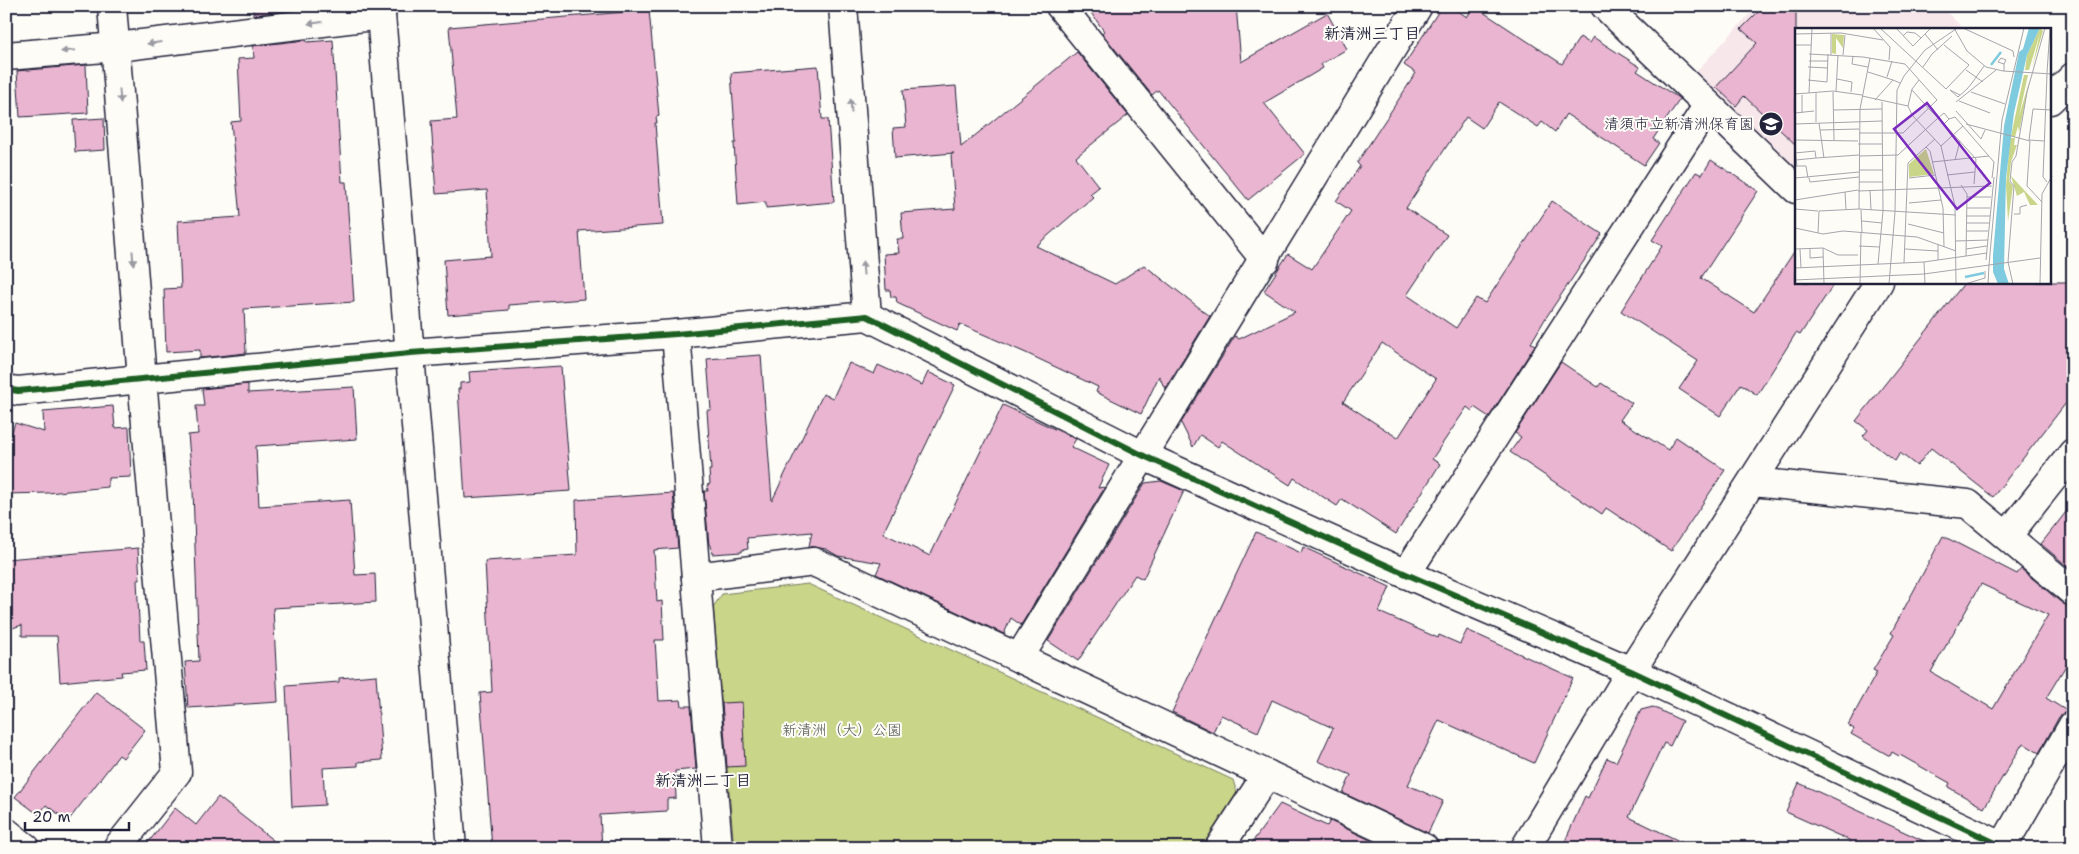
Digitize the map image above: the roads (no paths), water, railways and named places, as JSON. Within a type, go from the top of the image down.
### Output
[{"type":"street","points":[[112,6],[142,379],[177,772],[117,848]]},
{"type":"street","points":[[844,6],[867,316]]},
{"type":"street","points":[[1060,6],[1265,260]]},
{"type":"street","points":[[1019,658],[1265,260],[1418,6]]},
{"type":"street","points":[[1605,6],[1795,188]]},
{"type":"street","points":[[6,56],[116,47],[383,9],[452,848]]},
{"type":"street","points":[[2052,98],[2073,77]]},
{"type":"street","points":[[1406,574],[1708,105]]},
{"type":"street","points":[[1525,848],[1631,671],[1879,284]]},
{"type":"street","points":[[6,388],[18,391],[410,353],[676,334],[867,316],[1144,456],[1406,574],[1631,671],[2004,847],[2073,725]]},
{"type":"street","points":[[676,334],[718,848]]},
{"type":"street","points":[[2007,536],[2073,453]]},
{"type":"street","points":[[1752,482],[1968,504],[2073,592]]},
{"type":"street","points":[[696,577],[814,562],[1424,848]]},
{"type":"street","points":[[1219,848],[1267,774]]},
{"type":"street","points":[[6,832],[26,848]]},
{"type":"place","name":"清須市立新清洲保育園","points":[[1771,124]]},
{"type":"district","name":"新清洲三丁目","points":[[1372,33]]},
{"type":"district","name":"新清洲二丁目","points":[[703,780]]},
{"type":"park label","name":"新清洲（大）公園","points":[[842,730]]}]
